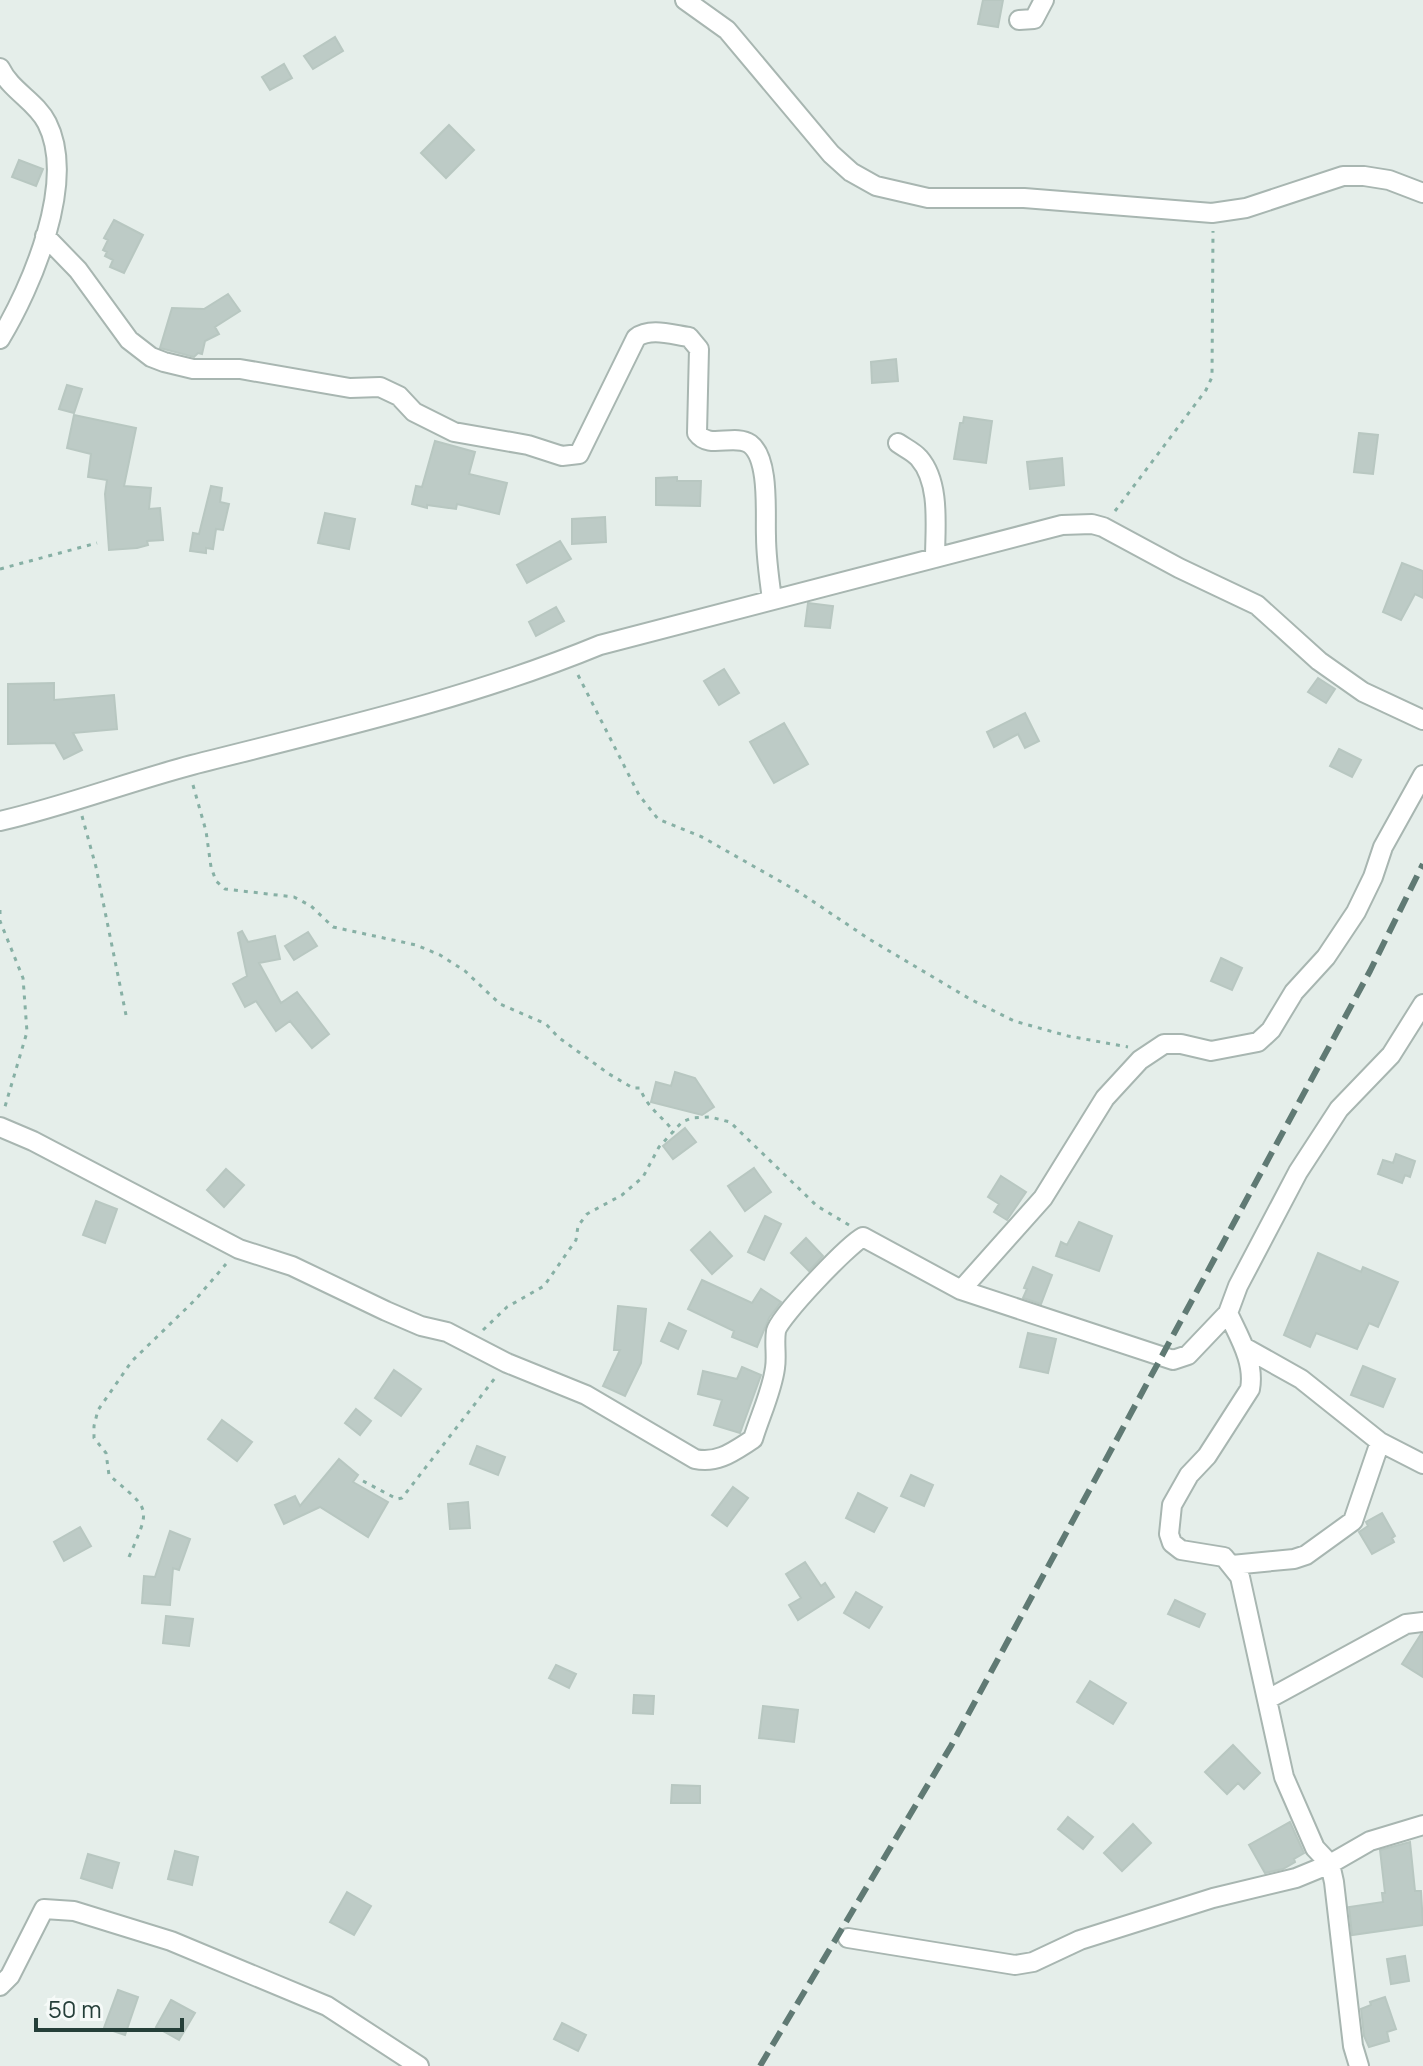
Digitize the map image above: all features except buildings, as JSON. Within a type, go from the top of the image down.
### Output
[{"type":"street","points":[[685,0],[709,7],[831,154],[851,172],[876,186],[928,198],[1024,198],[1212,213],[1246,208],[1343,176],[1389,180],[1423,193]]},
{"type":"street","points":[[1019,20],[1034,19],[1044,0]]},
{"type":"street","points":[[0,68],[5,79],[39,109],[56,149],[54,194],[45,236],[32,277],[0,339]]},
{"type":"street","points":[[45,236],[78,270],[129,340],[151,357],[193,369],[240,369],[350,388],[380,387],[399,396],[414,412],[454,432],[528,445],[562,456],[579,454],[636,338],[652,332],[689,337],[699,349],[697,433],[708,441],[735,439],[749,443],[761,466],[765,481],[772,599]]},
{"type":"street","points":[[898,443],[918,457],[929,475],[935,558]]},
{"type":"street","points":[[0,821],[187,766],[427,704],[600,645],[1062,525],[1092,524],[1103,527],[1257,605],[1319,661],[1363,692],[1423,720]]},
{"type":"street","points":[[961,1290],[1043,1198],[1105,1098],[1140,1060],[1164,1044],[1181,1044],[1211,1051],[1258,1042],[1271,1030],[1294,992],[1326,957],[1356,912],[1383,847],[1423,775]]},
{"type":"street","points":[[0,1125],[239,1249],[292,1266],[421,1326],[447,1332],[507,1363],[586,1395],[695,1459],[709,1462],[753,1439],[775,1370],[776,1329],[825,1270],[863,1237],[961,1290],[1173,1360],[1188,1355],[1228,1313],[1238,1286],[1298,1172],[1339,1109],[1391,1055],[1423,1004]]},
{"type":"street","points":[[1228,1313],[1244,1347],[1252,1377],[1250,1389],[1207,1456],[1189,1475],[1172,1505],[1169,1534],[1172,1543],[1181,1550],[1224,1557],[1240,1577],[1284,1777],[1315,1848],[1330,1864],[1353,2046],[1359,2066]]},
{"type":"street","points":[[1244,1347],[1301,1379],[1380,1442],[1423,1464]]},
{"type":"street","points":[[1232,1565],[1306,1555],[1353,1521],[1380,1442]]},
{"type":"street","points":[[1268,1699],[1406,1624],[1423,1622]]},
{"type":"street","points":[[848,1938],[1015,1965],[1033,1962],[1080,1940],[1213,1898],[1277,1884],[1330,1864],[1370,1841],[1423,1825]]},
{"type":"street","points":[[0,1986],[10,1976],[44,1909],[74,1911],[171,1941],[327,2006],[419,2066]]},
{"type":"path","points":[[1103,527],[1206,390],[1212,377],[1212,213]]},
{"type":"path","points":[[0,569],[97,543]]},
{"type":"path","points":[[569,658],[639,795],[658,819],[702,837],[799,892],[869,939],[970,999],[1014,1021],[1068,1036],[1152,1051]]},
{"type":"path","points":[[187,766],[206,831],[211,867],[216,881],[225,889],[294,897],[311,906],[333,927],[416,945],[440,955],[465,971],[500,1004],[546,1024],[558,1037],[609,1074],[633,1088],[640,1088],[648,1106],[663,1117],[674,1132]]},
{"type":"path","points":[[77,799],[96,867],[126,1015]]},
{"type":"path","points":[[0,910],[0,921],[23,978],[27,1032],[0,1125]]},
{"type":"path","points":[[469,1343],[507,1307],[544,1286],[576,1240],[578,1226],[587,1214],[622,1195],[643,1177],[655,1160],[659,1147],[682,1122],[692,1118],[710,1117],[730,1122],[817,1206],[846,1222],[863,1237]]},
{"type":"path","points":[[129,1557],[145,1519],[144,1508],[109,1475],[106,1453],[94,1438],[98,1410],[132,1361],[196,1299],[239,1249]]},
{"type":"path","points":[[363,1481],[397,1499],[402,1498],[507,1363]]},
{"type":"railway","points":[[760,2066],[951,1746],[1370,971],[1423,864]]}]
